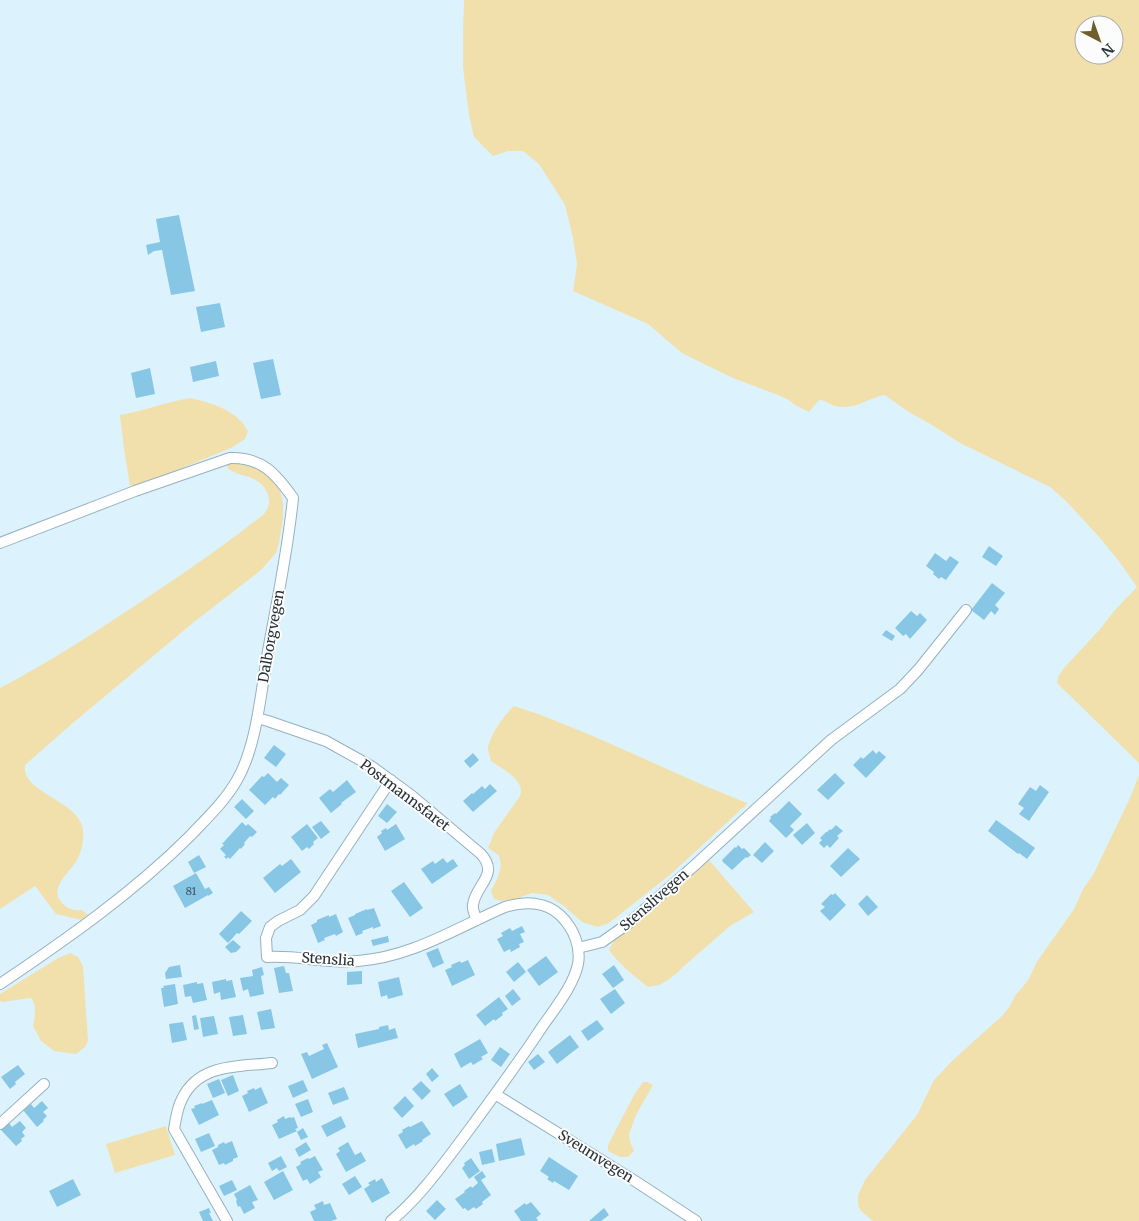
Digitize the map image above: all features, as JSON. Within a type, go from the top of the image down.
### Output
[{"type":"street","name":"Dalborgvegen","points":[[0,543],[135,491],[230,458],[245,459],[270,470],[293,498],[288,542],[257,718],[248,754],[237,780],[223,801],[162,863],[80,928],[0,984]]},
{"type":"street","name":"Stenslivegen","points":[[578,948],[602,942],[629,923],[831,740],[900,689],[918,670],[966,610]]},
{"type":"street","name":"Postmannsfaret","points":[[257,718],[326,741],[356,757],[391,780],[481,854],[487,861],[488,870],[473,903],[473,910],[477,920]]},
{"type":"street","name":"Stenslia","points":[[391,780],[314,896],[300,910],[270,927],[266,938],[267,957],[295,957],[332,962],[358,962],[379,959],[425,945],[511,905],[525,903],[538,904],[556,911],[572,929],[578,948]]},
{"type":"street","points":[[391,1221],[407,1207],[442,1166],[515,1067],[569,986],[577,966],[578,948]]},
{"type":"street","points":[[227,1221],[174,1129],[179,1107],[190,1087],[198,1078],[205,1074],[222,1069],[272,1063]]},
{"type":"street","points":[[0,1124],[44,1084]]},
{"type":"street","name":"Sveumvegen","points":[[495,1094],[696,1221]]},
{"type":"shaded area","points":[[464,0],[1139,0],[1139,763],[1057,683],[1058,677],[1064,668],[1137,587],[1100,538],[1066,501],[1050,487],[960,443],[907,411],[885,395],[848,407],[835,406],[819,400],[809,412],[789,400],[733,378],[682,353],[648,324],[573,291],[577,264],[565,205],[539,164],[523,151],[508,151],[493,156],[474,137],[463,68]]},
{"type":"shaded area","points":[[190,398],[207,402],[231,413],[248,431],[245,439],[233,447],[144,484],[130,486],[120,415]]},
{"type":"shaded area","points":[[226,464],[255,467],[273,480],[280,490],[283,502],[283,518],[276,553],[261,570],[194,622],[25,765],[26,775],[32,783],[63,804],[80,820],[83,830],[81,849],[77,860],[62,880],[57,891],[58,897],[66,907],[73,910],[82,910],[88,915],[81,920],[56,914],[35,886],[0,909],[0,688],[65,651],[127,611],[231,540],[264,514],[269,503],[269,497],[264,487],[255,479],[231,470]]},
{"type":"shaded area","points":[[514,706],[593,736],[747,803],[671,874],[609,923],[598,927],[582,922],[548,895],[532,893],[515,899],[501,901],[494,899],[491,891],[501,864],[498,855],[488,848],[494,833],[520,796],[521,790],[520,785],[507,771],[491,761],[488,749],[491,738],[498,726]]},
{"type":"shaded area","points":[[1139,775],[1139,1221],[873,1221],[858,1206],[858,1195],[865,1180],[917,1115],[934,1080],[953,1060],[1003,1015],[1029,979],[1036,963],[1074,909],[1083,889],[1093,875]]},
{"type":"shaded area","points":[[709,860],[754,912],[730,926],[668,980],[659,985],[648,987],[622,965],[609,950],[613,942]]},
{"type":"shaded area","points":[[70,953],[78,957],[83,966],[88,1041],[85,1047],[76,1054],[54,1051],[41,1041],[33,1026],[35,1008],[31,998],[0,1001],[0,994],[58,958]]},
{"type":"shaded area","points":[[643,1082],[653,1085],[637,1113],[629,1134],[634,1151],[628,1157],[620,1157],[608,1151],[608,1145],[634,1095]]},
{"type":"shaded area","points":[[166,1126],[175,1155],[115,1173],[106,1144]]},
{"type":"building","points":[[179,215],[195,291],[171,295],[162,250],[154,251],[148,255],[146,245],[160,242],[156,219]]},
{"type":"building","points":[[220,303],[225,327],[201,332],[196,307]]},
{"type":"building","points":[[273,359],[281,395],[261,399],[253,363]]},
{"type":"building","points":[[216,361],[219,376],[193,382],[190,367]]},
{"type":"building","points":[[150,368],[155,394],[136,398],[131,373]]},
{"type":"building","points":[[989,546],[1003,556],[996,566],[982,557]]},
{"type":"building","points":[[935,553],[946,561],[950,556],[959,562],[946,580],[941,577],[939,579],[926,566]]},
{"type":"building","points":[[992,583],[1005,593],[995,605],[999,609],[995,615],[991,611],[984,620],[971,610]]},
{"type":"building","points":[[911,611],[917,616],[920,613],[927,620],[910,639],[906,634],[903,636],[895,628]]},
{"type":"building","points":[[886,630],[895,636],[892,641],[882,635]]},
{"type":"building","points":[[274,745],[286,754],[276,767],[264,758]]},
{"type":"building","points":[[873,750],[876,754],[879,751],[886,757],[866,778],[853,765],[861,757],[863,759]]},
{"type":"building","points":[[473,753],[479,760],[470,768],[464,761]]},
{"type":"building","points":[[268,773],[277,782],[281,778],[289,785],[280,795],[275,799],[273,797],[265,805],[249,790],[262,776],[264,777]]},
{"type":"building","points":[[835,773],[845,783],[828,800],[817,790]]},
{"type":"building","points":[[347,780],[356,792],[331,813],[319,798],[330,789],[333,792]]},
{"type":"building","points":[[490,784],[497,791],[473,812],[463,801],[482,786],[485,789]]},
{"type":"building","points":[[1040,785],[1049,792],[1029,821],[1019,814],[1024,808],[1018,804],[1030,787],[1036,791]]},
{"type":"building","points":[[242,799],[254,811],[246,819],[234,807]]},
{"type":"building","points":[[789,801],[802,814],[790,826],[794,830],[786,838],[769,821],[770,817],[776,814]]},
{"type":"building","points":[[387,804],[397,812],[387,823],[378,816]]},
{"type":"building","points":[[996,820],[1035,848],[1027,859],[988,831]]},
{"type":"building","points":[[321,821],[330,832],[321,839],[312,827]]},
{"type":"building","points":[[242,822],[246,826],[248,824],[257,832],[252,837],[250,836],[241,849],[230,859],[228,857],[227,859],[220,849],[224,845],[222,844]]},
{"type":"building","points":[[807,823],[815,833],[802,845],[793,835]]},
{"type":"building","points":[[307,824],[318,838],[309,849],[307,847],[302,851],[291,837]]},
{"type":"building","points":[[396,824],[405,839],[385,851],[377,837],[382,833],[381,831],[386,828],[387,830]]},
{"type":"building","points":[[836,825],[843,831],[837,836],[839,838],[830,848],[827,845],[824,848],[819,843],[822,840],[820,838]]},
{"type":"building","points":[[765,842],[774,851],[762,863],[753,855]]},
{"type":"building","points":[[738,845],[751,855],[746,857],[732,870],[722,860]]},
{"type":"building","points":[[848,848],[860,859],[841,877],[830,866]]},
{"type":"building","points":[[199,855],[206,867],[194,873],[188,862]]},
{"type":"building","points":[[443,858],[447,863],[453,859],[458,866],[432,884],[421,869],[433,861],[435,864]]},
{"type":"building","points":[[291,859],[301,872],[275,893],[263,878],[280,864],[282,866]]},
{"type":"building","points":[[196,873],[205,889],[209,887],[213,893],[185,908],[173,886]]},
{"type":"building","points":[[404,882],[423,908],[410,917],[391,891]]},
{"type":"building","points":[[835,893],[846,905],[830,921],[820,911],[825,907],[821,904],[831,894]]},
{"type":"building","points":[[867,895],[878,907],[868,916],[858,904]]},
{"type":"building","points":[[374,908],[381,926],[362,931],[363,933],[356,936],[348,918],[367,909]]},
{"type":"building","points":[[241,911],[252,921],[228,943],[219,934]]},
{"type":"building","points":[[336,914],[343,932],[336,936],[335,934],[324,938],[325,940],[318,943],[311,925],[317,922],[317,920]]},
{"type":"building","points":[[522,926],[525,932],[520,934],[524,942],[519,944],[520,947],[511,952],[510,949],[504,952],[497,939],[503,936],[501,933],[510,928],[512,931]]},
{"type":"building","points":[[388,936],[389,942],[373,946],[371,940]]},
{"type":"building","points":[[233,940],[241,947],[236,952],[231,953],[225,947]]},
{"type":"building","points":[[438,948],[444,963],[433,968],[426,953]]},
{"type":"building","points":[[546,956],[558,972],[539,986],[527,970]]},
{"type":"building","points":[[468,960],[475,975],[452,986],[445,970],[460,961],[461,963]]},
{"type":"building","points":[[518,962],[526,972],[514,982],[506,972]]},
{"type":"building","points":[[180,965],[182,977],[166,979],[165,973],[169,967]]},
{"type":"building","points":[[614,965],[624,980],[613,988],[602,974]]},
{"type":"building","points":[[284,966],[286,973],[289,973],[293,991],[279,993],[274,968]]},
{"type":"building","points":[[262,967],[264,975],[261,976],[264,994],[250,997],[248,989],[243,991],[240,978],[253,976],[252,970]]},
{"type":"building","points":[[362,971],[362,984],[347,985],[347,972]]},
{"type":"building","points":[[399,977],[403,995],[388,999],[387,995],[381,997],[378,982]]},
{"type":"building","points":[[226,979],[226,981],[232,980],[236,997],[221,1000],[220,992],[214,994],[212,982]]},
{"type":"building","points":[[197,982],[197,984],[203,983],[207,1000],[193,1003],[191,996],[185,997],[183,985]]},
{"type":"building","points":[[175,984],[178,1004],[164,1007],[161,988]]},
{"type":"building","points":[[513,989],[521,999],[512,1006],[505,996]]},
{"type":"building","points":[[615,989],[625,1003],[611,1014],[600,999]]},
{"type":"building","points":[[499,997],[508,1009],[495,1021],[494,1019],[485,1026],[476,1015]]},
{"type":"building","points":[[271,1009],[275,1028],[261,1030],[257,1012]]},
{"type":"building","points":[[196,1015],[199,1029],[194,1030],[192,1016]]},
{"type":"building","points":[[243,1015],[247,1034],[233,1036],[229,1017]]},
{"type":"building","points":[[214,1016],[218,1034],[203,1037],[200,1018]]},
{"type":"building","points":[[597,1020],[604,1029],[588,1041],[581,1031]]},
{"type":"building","points":[[183,1022],[187,1040],[172,1043],[169,1024]]},
{"type":"building","points":[[388,1025],[389,1030],[395,1028],[398,1038],[358,1048],[355,1034]]},
{"type":"building","points":[[570,1035],[579,1047],[557,1064],[548,1052]]},
{"type":"building","points":[[480,1039],[488,1053],[481,1057],[483,1059],[473,1065],[471,1062],[461,1068],[454,1054]]},
{"type":"building","points":[[327,1043],[338,1067],[312,1079],[301,1054],[307,1052],[309,1056],[324,1049],[322,1045]]},
{"type":"building","points":[[500,1047],[510,1054],[501,1067],[491,1060]]},
{"type":"building","points":[[538,1054],[545,1062],[534,1070],[528,1062]]},
{"type":"building","points":[[18,1065],[25,1074],[10,1089],[1,1077]]},
{"type":"building","points":[[432,1068],[439,1076],[432,1082],[426,1074]]},
{"type":"building","points":[[233,1075],[239,1091],[228,1096],[221,1080]]},
{"type":"building","points":[[219,1079],[225,1093],[213,1098],[207,1084]]},
{"type":"building","points":[[303,1080],[308,1091],[293,1098],[288,1086]]},
{"type":"building","points":[[421,1081],[431,1091],[422,1100],[412,1089]]},
{"type":"building","points":[[460,1084],[468,1097],[453,1107],[444,1094]]},
{"type":"building","points":[[261,1087],[268,1103],[249,1112],[242,1096],[248,1093],[247,1091]]},
{"type":"building","points":[[344,1087],[349,1099],[333,1105],[328,1093]]},
{"type":"building","points":[[405,1096],[414,1106],[402,1118],[393,1108]]},
{"type":"building","points":[[308,1099],[313,1112],[301,1117],[295,1104]]},
{"type":"building","points":[[212,1100],[219,1115],[199,1125],[191,1109],[195,1108],[194,1106]]},
{"type":"building","points":[[42,1101],[48,1108],[43,1112],[47,1116],[37,1127],[23,1110],[31,1104],[34,1108]]},
{"type":"building","points":[[284,1116],[285,1119],[294,1117],[298,1128],[295,1129],[297,1131],[279,1139],[272,1125]]},
{"type":"building","points":[[341,1116],[346,1127],[327,1137],[321,1126]]},
{"type":"building","points":[[20,1121],[26,1128],[22,1132],[25,1136],[16,1146],[1,1130],[9,1123],[12,1127]]},
{"type":"building","points":[[422,1121],[431,1134],[415,1146],[414,1144],[406,1149],[398,1135],[403,1132],[402,1130]]},
{"type":"building","points":[[303,1128],[308,1137],[301,1140],[297,1132]]},
{"type":"building","points":[[209,1133],[215,1146],[201,1152],[195,1139]]},
{"type":"building","points":[[521,1138],[525,1155],[499,1161],[496,1144]]},
{"type":"building","points":[[232,1141],[238,1157],[225,1165],[224,1163],[219,1165],[212,1150],[224,1142],[225,1144]]},
{"type":"building","points":[[306,1142],[311,1150],[299,1157],[295,1149]]},
{"type":"building","points":[[348,1142],[355,1155],[361,1152],[366,1161],[346,1172],[336,1154],[340,1151],[338,1148]]},
{"type":"building","points":[[492,1149],[495,1162],[482,1165],[479,1152]]},
{"type":"building","points":[[281,1156],[287,1167],[279,1171],[277,1168],[272,1171],[268,1163]]},
{"type":"building","points":[[315,1156],[323,1170],[318,1172],[321,1177],[310,1184],[307,1179],[303,1181],[296,1167],[301,1164],[300,1162]]},
{"type":"building","points":[[549,1157],[578,1176],[569,1190],[554,1181],[553,1183],[547,1179],[549,1177],[540,1171]]},
{"type":"building","points":[[471,1158],[480,1171],[469,1179],[462,1168],[465,1165],[464,1163]]},
{"type":"building","points":[[283,1171],[293,1190],[274,1200],[264,1182]]},
{"type":"building","points":[[482,1171],[486,1177],[481,1180],[491,1195],[476,1209],[474,1207],[468,1211],[465,1208],[463,1209],[455,1199],[471,1186],[472,1188],[478,1183],[474,1177]]},
{"type":"building","points":[[355,1176],[362,1187],[349,1195],[342,1184]]},
{"type":"building","points":[[382,1178],[390,1193],[372,1203],[364,1189],[370,1185],[368,1183],[375,1179],[376,1182]]},
{"type":"building","points":[[73,1179],[81,1195],[57,1207],[49,1191]]},
{"type":"building","points":[[232,1180],[237,1190],[224,1196],[219,1186]]},
{"type":"building","points":[[250,1185],[258,1200],[252,1202],[255,1208],[244,1214],[240,1206],[238,1207],[234,1194]]},
{"type":"building","points":[[437,1200],[446,1209],[435,1220],[426,1211]]},
{"type":"building","points":[[323,1201],[324,1205],[330,1203],[337,1219],[314,1221],[310,1212],[316,1209],[314,1205]]},
{"type":"building","points":[[531,1202],[541,1214],[536,1218],[538,1220],[521,1221],[514,1211],[525,1203],[526,1205]]},
{"type":"building","points":[[209,1208],[213,1221],[203,1221],[199,1212]]},
{"type":"building","points":[[604,1208],[609,1215],[601,1221],[589,1221]]}]
